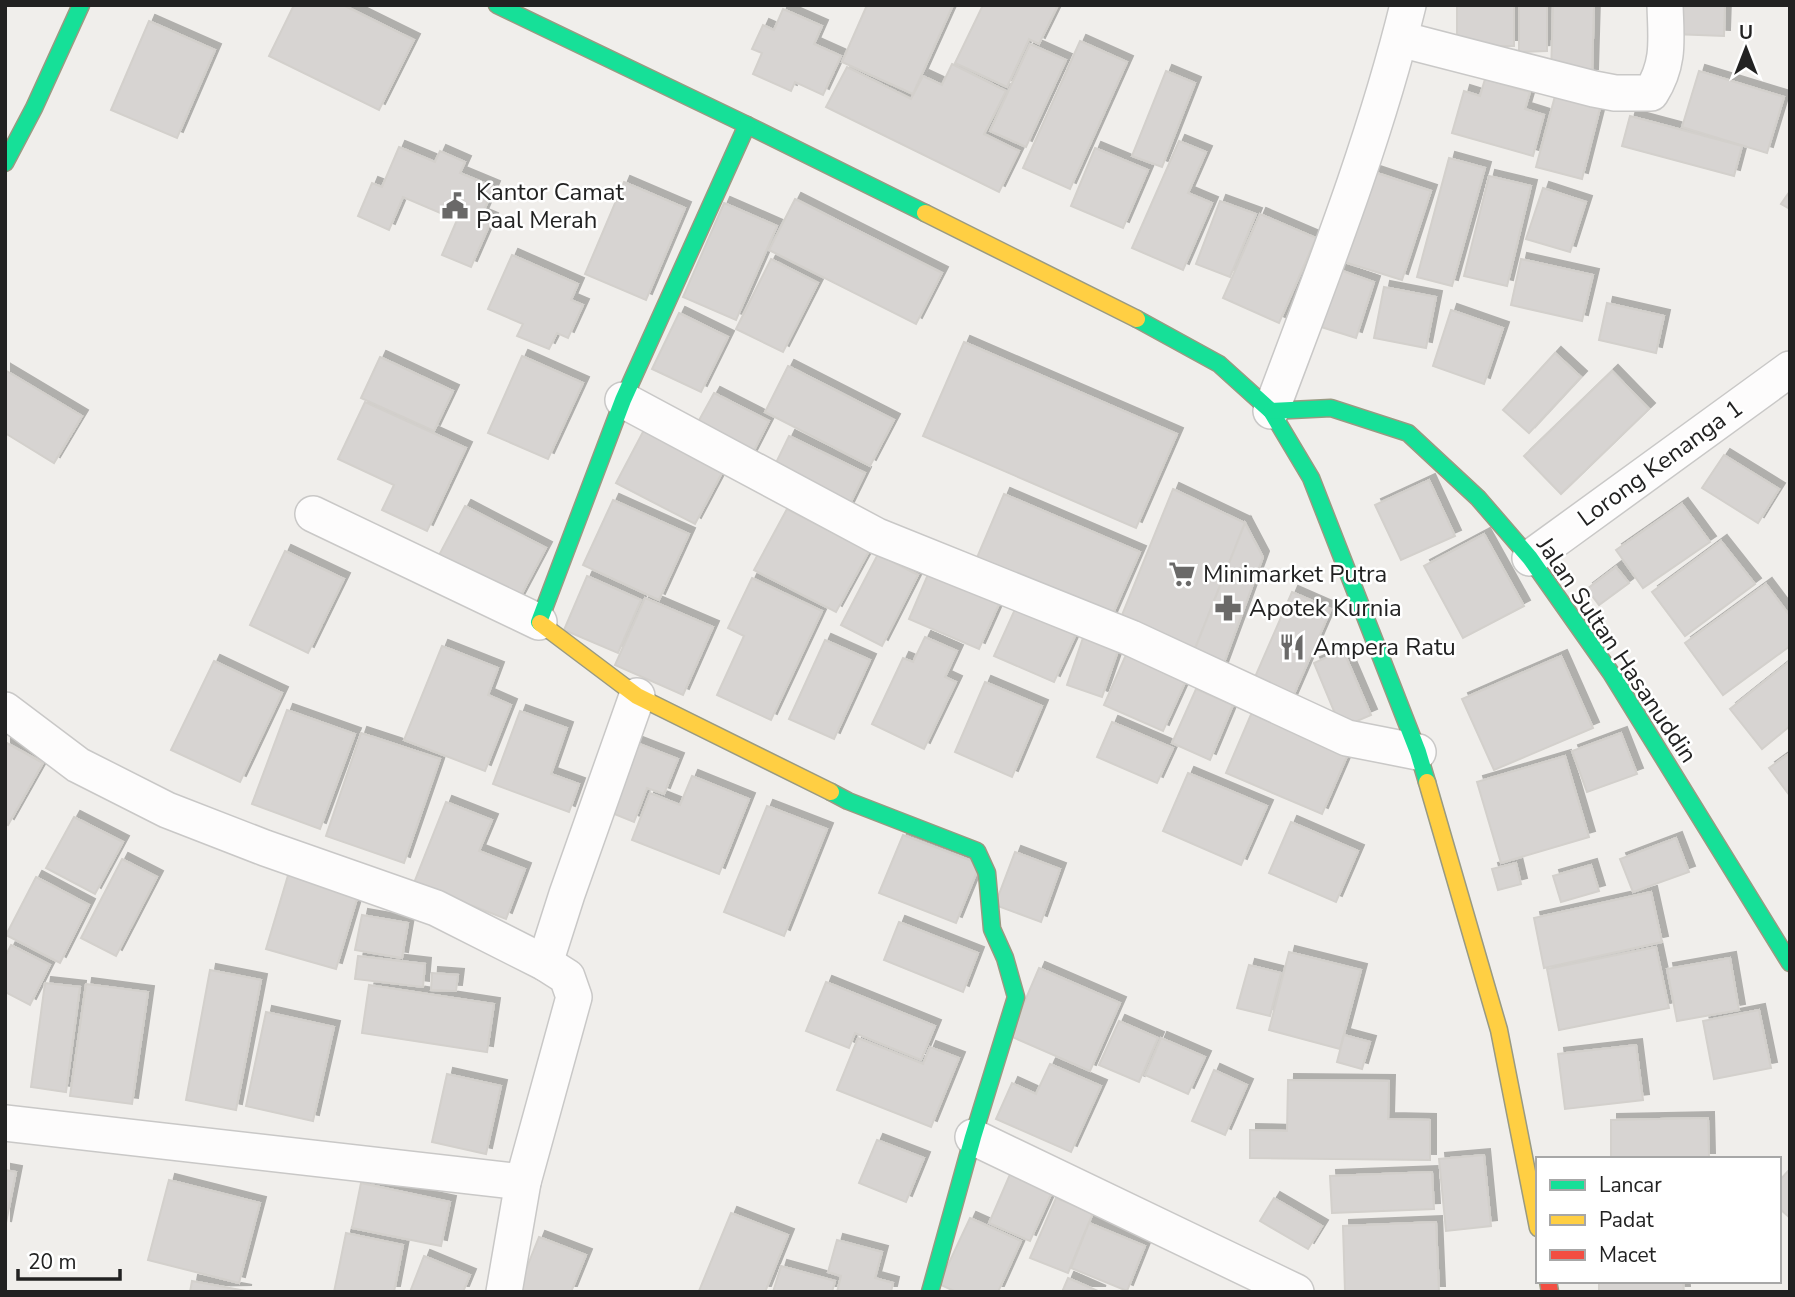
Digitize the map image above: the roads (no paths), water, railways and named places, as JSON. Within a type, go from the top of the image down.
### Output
[{"type":"main road","points":[[5,163],[34,108],[81,5]]},
{"type":"main road","points":[[496,5],[747,125],[1151,326],[1219,364],[1271,411],[1311,478],[1418,752],[1499,1030],[1536,1218]]},
{"type":"main road","points":[[747,125],[623,400],[539,622],[637,696],[848,801],[977,851],[988,873],[992,929],[1005,958],[1016,997],[930,1292]]},
{"type":"main road","name":"Jalan Sultan Hasanuddin","points":[[1271,411],[1331,408],[1408,433],[1478,498],[1530,558],[1611,673],[1790,963]]},
{"type":"street","points":[[1271,411],[1345,213],[1400,39],[1408,5]]},
{"type":"street","points":[[1400,39],[1594,89],[1615,93],[1651,93],[1659,82],[1666,59],[1665,5]]},
{"type":"street","name":"Lorong Kenanga 1","points":[[1530,558],[1790,369]]},
{"type":"street","points":[[623,400],[877,536],[1130,638],[1347,738],[1418,752]]},
{"type":"street","points":[[313,514],[539,622]]},
{"type":"street","points":[[545,963],[637,696]]},
{"type":"street","points":[[5,709],[78,765],[167,810],[265,848],[436,908],[545,963],[567,977],[574,998],[523,1182],[503,1292]]},
{"type":"street","points":[[5,1123],[523,1182]]},
{"type":"street","points":[[973,1137],[1296,1292]]},
{"type":"place","name":"Kantor Camat Paal Merah","points":[[455,206]]},
{"type":"place","name":"Minimarket Putra","points":[[1182,574]]},
{"type":"place","name":"Apotek Kurnia","points":[[1228,608]]},
{"type":"place","name":"Ampera Ratu","points":[[1292,647]]}]
